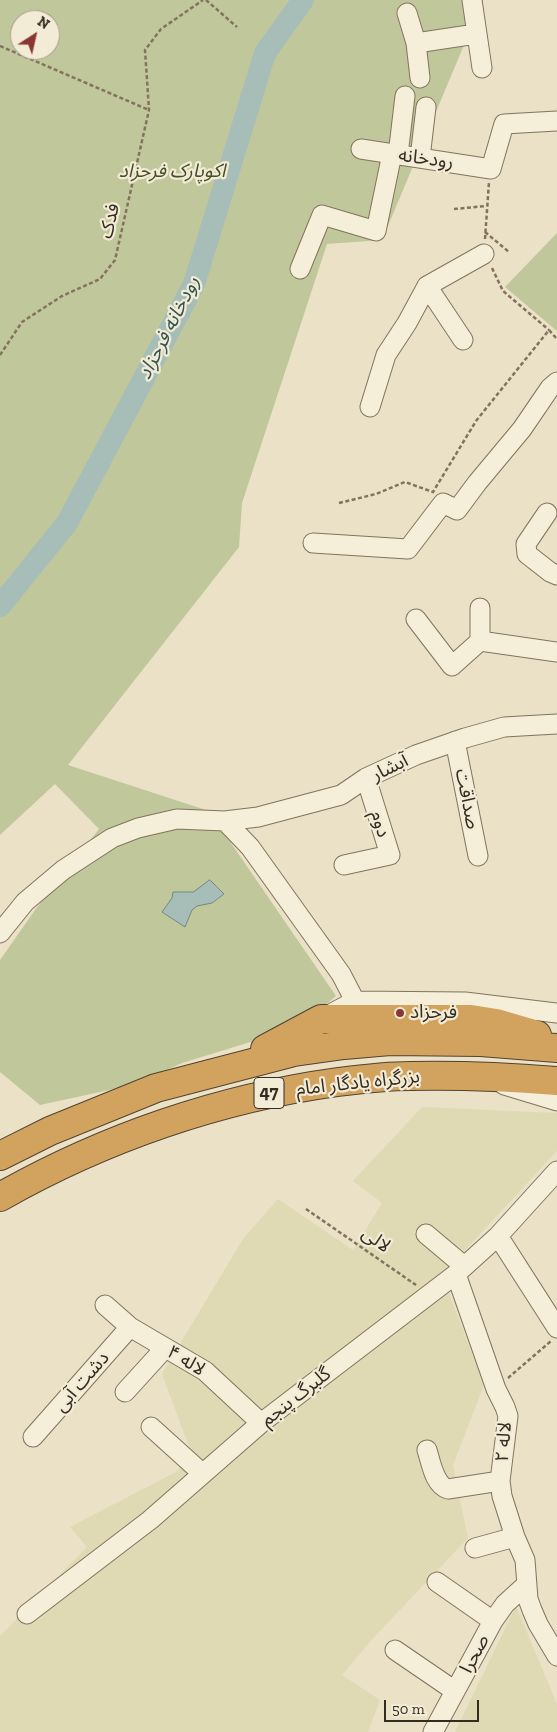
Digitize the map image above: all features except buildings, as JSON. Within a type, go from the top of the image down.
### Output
[{"type":"highway","points":[[228,1069],[321,1019],[471,1020],[496,1023],[557,1040]]},
{"type":"highway","name":"بزرگراه یادگار امام","points":[[0,1156],[50,1131],[156,1088],[294,1052],[344,1044],[390,1041],[481,1042],[557,1048]]},
{"type":"highway","name":"بزرگراه یادگار امام","points":[[0,1197],[100,1147],[209,1108],[271,1093],[364,1079],[409,1076],[557,1081]]},
{"type":"street","points":[[472,0],[482,68]]},
{"type":"street","points":[[407,13],[416,43],[420,78]]},
{"type":"street","points":[[416,43],[476,34]]},
{"type":"street","points":[[300,269],[322,216],[376,231],[395,154],[405,96]]},
{"type":"street","points":[[420,158],[426,107]]},
{"type":"street","points":[[491,169],[504,124],[557,121]]},
{"type":"street","name":"رودخانه","points":[[361,149],[491,169]]},
{"type":"street","points":[[370,407],[386,355],[407,323],[427,286],[484,254]]},
{"type":"street","points":[[427,286],[464,340]]},
{"type":"street","points":[[313,543],[408,548],[443,503],[457,510],[477,482],[522,430],[550,388],[557,382]]},
{"type":"street","points":[[547,513],[526,544],[527,554],[550,572],[557,575]]},
{"type":"street","points":[[416,619],[452,666],[480,641],[480,608]]},
{"type":"street","points":[[480,641],[557,652]]},
{"type":"street","name":"آبشار","points":[[0,933],[25,902],[64,870],[112,838],[138,828],[176,819],[226,821],[258,817],[341,795],[366,778],[416,755],[455,742],[504,728],[557,724]]},
{"type":"street","name":"صداقت","points":[[455,742],[478,856]]},
{"type":"street","name":"دوم","points":[[344,865],[390,855],[366,778]]},
{"type":"street","points":[[226,821],[250,847],[341,974],[355,1001]]},
{"type":"street","points":[[321,1019],[355,1001],[465,1002],[557,1013]]},
{"type":"street","points":[[479,1077],[557,1101]]},
{"type":"street","name":"گلبرگ پنجم","points":[[27,1614],[150,1520],[262,1423],[460,1270],[498,1236],[557,1171]]},
{"type":"street","points":[[426,1234],[460,1270]]},
{"type":"street","points":[[498,1236],[556,1333]]},
{"type":"street","name":"لاله ۲","points":[[460,1270],[496,1389],[508,1416],[500,1481],[502,1496],[515,1537],[525,1560],[528,1599],[538,1624],[557,1656]]},
{"type":"street","name":"لاله ۴","points":[[105,1305],[130,1327],[204,1371],[262,1423]]},
{"type":"street","name":"دشت آبی","points":[[33,1437],[130,1327]]},
{"type":"street","points":[[125,1392],[165,1348]]},
{"type":"street","points":[[151,1427],[203,1474]]},
{"type":"street","points":[[428,1450],[437,1479],[444,1488],[500,1481]]},
{"type":"street","points":[[476,1548],[515,1537]]},
{"type":"street","points":[[437,1582],[493,1621]]},
{"type":"street","name":"صحرا","points":[[434,1732],[493,1621],[505,1604],[527,1584]]},
{"type":"street","points":[[395,1650],[455,1691]]},
{"type":"path","points":[[204,0],[237,27]]},
{"type":"path","name":"فدک","points":[[0,355],[22,322],[62,296],[100,279],[115,260],[149,110],[145,50],[161,29],[204,0]]},
{"type":"path","points":[[0,46],[149,110]]},
{"type":"path","points":[[491,169],[486,206],[484,254],[503,291],[557,339]]},
{"type":"path","points":[[454,209],[486,206]]},
{"type":"path","points":[[485,232],[509,252]]},
{"type":"path","points":[[340,504],[376,494],[405,482],[432,492],[476,421],[549,330]]},
{"type":"path","name":"لالی","points":[[306,1209],[430,1294]]},
{"type":"path","points":[[496,1389],[556,1333]]},
{"type":"shaded area","points":[[422,1107],[557,1113],[557,1151],[442,1275],[484,1385],[453,1465],[468,1538],[376,1635],[342,1675],[380,1700],[368,1732],[0,1732],[0,1636],[87,1547],[70,1527],[176,1472],[192,1454],[162,1374],[243,1239],[278,1199],[353,1250],[382,1203],[353,1181]]},
{"type":"shaded area","points":[[516,1606],[557,1704],[557,1732],[455,1732]]},
{"type":"green space","name":"اکوپارک فرحزاد","points":[[0,0],[483,0],[382,240],[327,244],[242,503],[239,547],[68,765],[209,811],[336,996],[315,1014],[267,1037],[182,1063],[123,1087],[40,1105],[0,1072],[0,960],[35,910],[99,829],[55,784],[0,835]]},
{"type":"green space","points":[[557,233],[557,331],[505,287]]},
{"type":"water","points":[[210,880],[224,894],[212,903],[197,906],[192,910],[185,927],[162,912],[172,898],[173,892],[193,892]]},
{"type":"waterway","name":"رودخانه فرحزاد","points":[[0,606],[67,523],[194,284],[265,53],[303,0]]},
{"type":"place","name":"فرحزاد","points":[[400,1013]]}]
